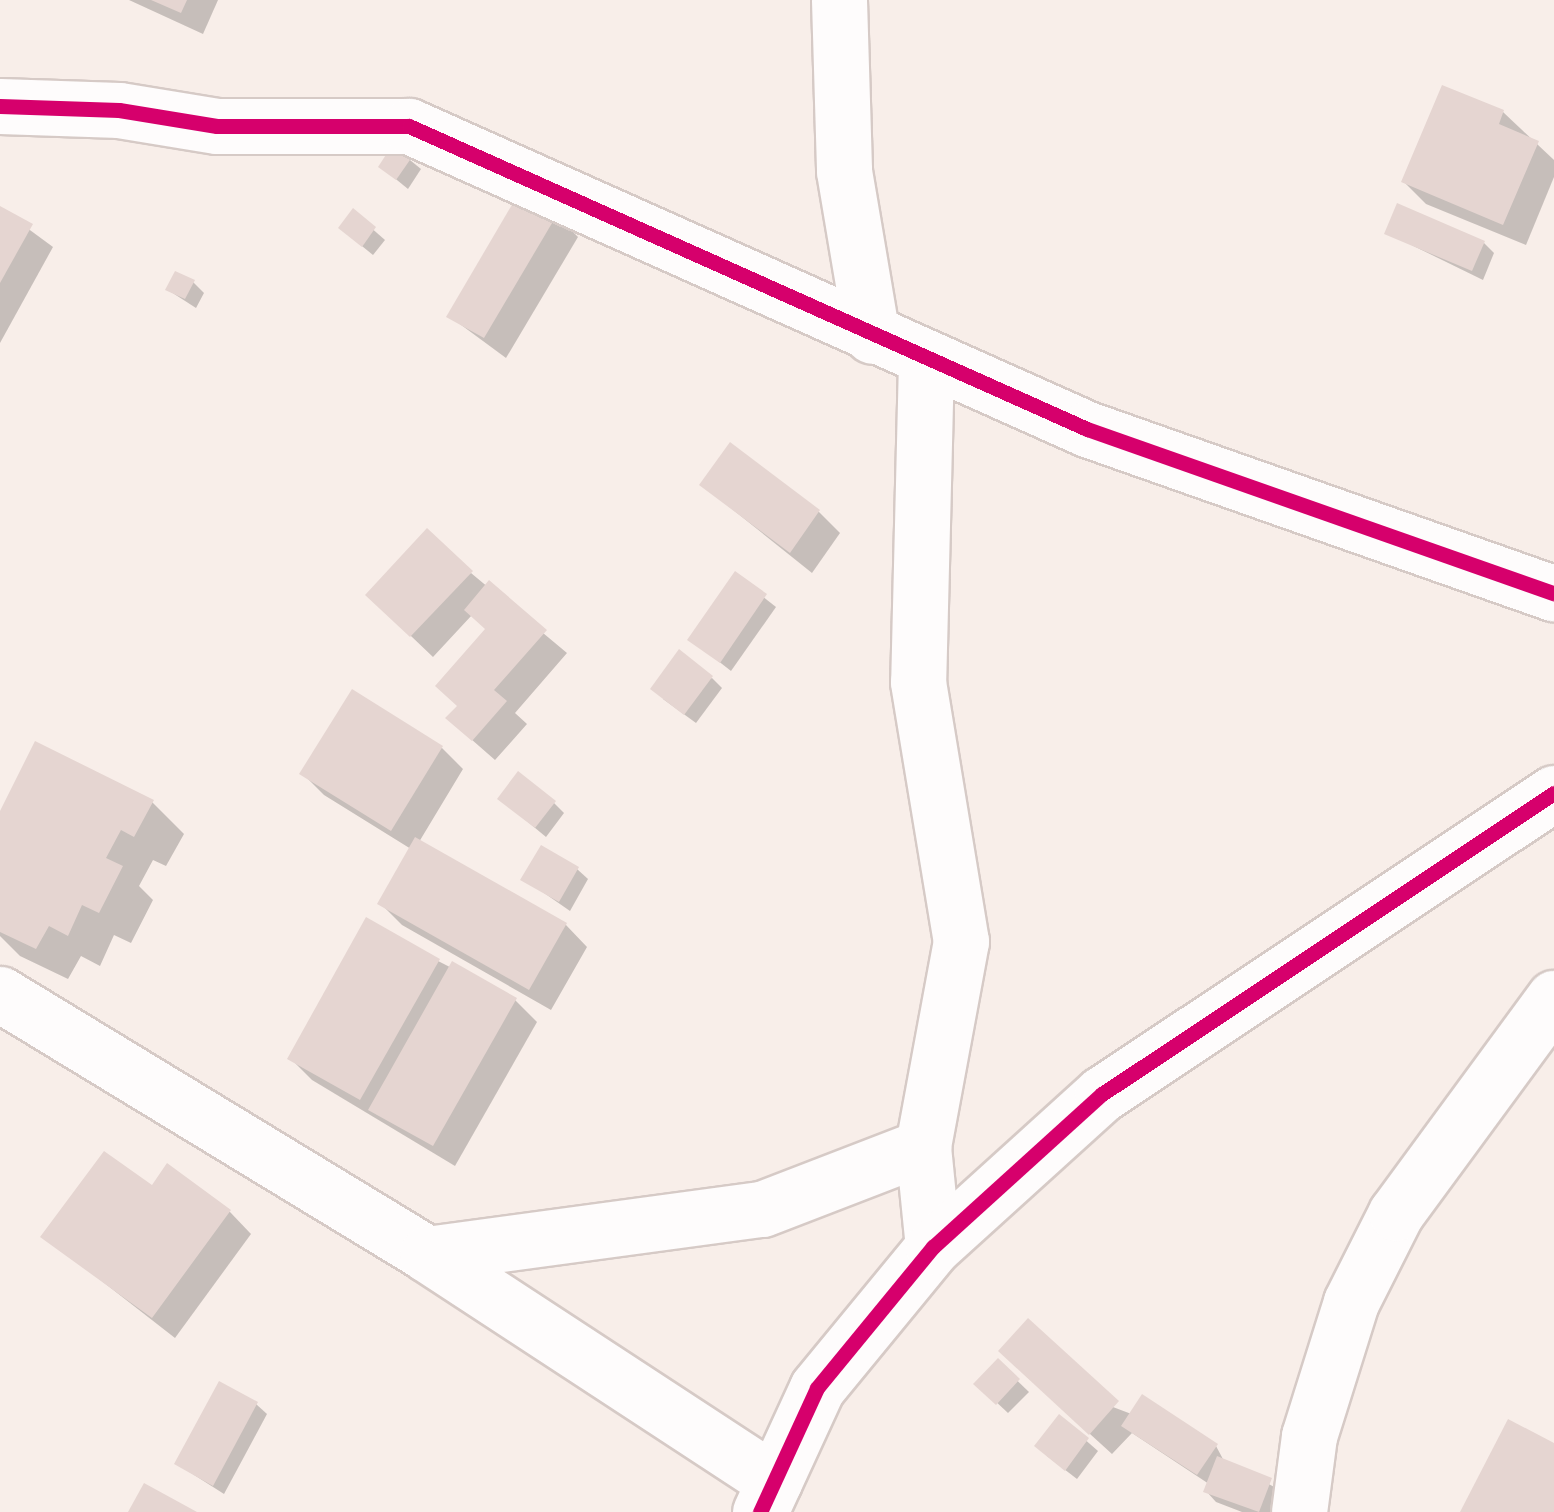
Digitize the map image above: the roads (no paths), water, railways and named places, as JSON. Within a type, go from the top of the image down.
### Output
[{"type":"street","points":[[839,0],[844,171],[872,336]]},
{"type":"street","points":[[0,106],[120,110],[217,126],[410,126],[926,361],[1220,481],[1554,592]]},
{"type":"street","points":[[926,361],[918,682],[961,940],[923,1146],[932,1246]]},
{"type":"street","points":[[0,994],[427,1254],[767,1496],[817,1388],[932,1246],[1102,1094],[1554,793]]},
{"type":"street","points":[[1299,1512],[1309,1436],[1351,1302],[1396,1212],[1554,998]]},
{"type":"street","points":[[427,1254],[762,1209],[923,1146]]}]
